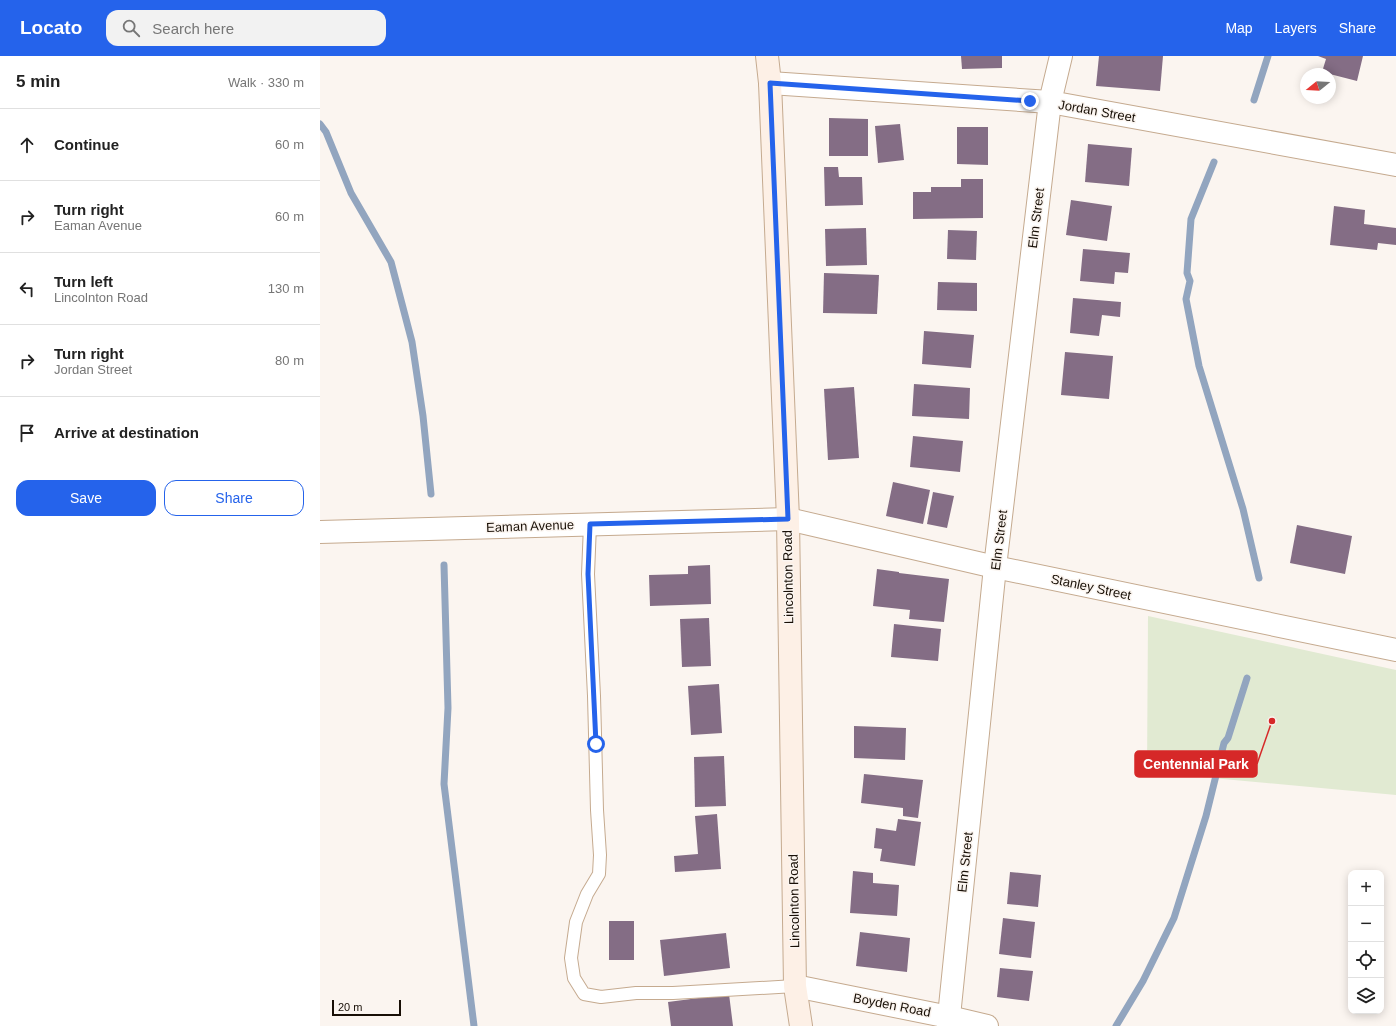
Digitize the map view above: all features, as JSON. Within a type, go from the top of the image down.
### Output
[{"type":"street","name":"Lincolnton Road","points":[[767,56],[770,83],[788,519],[796,986],[801,1026]]},
{"type":"street","name":"Elm Street","points":[[949,1021],[995,567],[1050,102],[1061,56]]},
{"type":"street","name":"Jordan Street","points":[[770,83],[1050,102],[1396,166]]},
{"type":"street","name":"Eaman Avenue","points":[[320,532],[788,519]]},
{"type":"street","name":"Stanley Street","points":[[788,519],[995,567],[1396,650]]},
{"type":"street","name":"Boyden Road","points":[[796,986],[949,1021],[988,1026]]},
{"type":"lane","points":[[590,524],[588,574],[600,855],[599,874],[587,894],[576,922],[571,958],[574,978],[584,994],[601,996],[636,993],[673,993],[796,986]]},
{"type":"green space","points":[[1148,616],[1396,670],[1396,795],[1147,772]]},
{"type":"building","points":[[961,56],[1002,56],[1002,68],[962,69]]},
{"type":"building","points":[[1099,56],[1163,56],[1160,91],[1096,86]]},
{"type":"building","points":[[1318,56],[1363,56],[1357,81],[1336,76],[1336,68],[1323,68],[1326,59]]},
{"type":"building","points":[[829,118],[868,119],[868,156],[829,156]]},
{"type":"building","points":[[900,124],[904,160],[878,163],[875,126]]},
{"type":"building","points":[[957,127],[988,127],[988,165],[957,164]]},
{"type":"building","points":[[1088,144],[1132,148],[1129,186],[1085,182]]},
{"type":"building","points":[[824,167],[838,167],[839,177],[862,177],[863,205],[825,206]]},
{"type":"building","points":[[961,179],[983,179],[983,218],[913,219],[913,192],[931,192],[931,187],[961,187]]},
{"type":"building","points":[[1071,200],[1112,206],[1107,241],[1066,235]]},
{"type":"building","points":[[1334,206],[1365,210],[1364,224],[1396,228],[1396,245],[1378,243],[1377,250],[1330,245]]},
{"type":"building","points":[[866,228],[867,265],[826,266],[825,229]]},
{"type":"building","points":[[948,230],[977,231],[976,260],[947,259]]},
{"type":"building","points":[[1083,249],[1130,253],[1128,273],[1115,272],[1114,284],[1080,281]]},
{"type":"building","points":[[824,273],[879,275],[877,314],[823,313]]},
{"type":"building","points":[[938,282],[977,283],[977,311],[937,310]]},
{"type":"building","points":[[1073,298],[1121,302],[1120,317],[1102,315],[1099,336],[1070,333]]},
{"type":"building","points":[[924,331],[974,335],[971,368],[922,364]]},
{"type":"building","points":[[1065,352],[1113,356],[1109,399],[1061,395]]},
{"type":"building","points":[[914,384],[970,388],[969,419],[912,416]]},
{"type":"building","points":[[854,387],[859,458],[828,460],[824,389]]},
{"type":"building","points":[[913,436],[963,441],[960,472],[910,467]]},
{"type":"building","points":[[893,482],[930,490],[923,524],[886,516]]},
{"type":"building","points":[[933,492],[954,496],[947,528],[927,524]]},
{"type":"building","points":[[1297,525],[1352,536],[1345,574],[1290,563]]},
{"type":"building","points":[[710,565],[711,604],[650,606],[649,575],[688,574],[688,566]]},
{"type":"building","points":[[877,569],[949,579],[944,622],[909,619],[910,610],[873,606]]},
{"type":"building","points":[[709,618],[711,666],[682,667],[680,619]]},
{"type":"building","points":[[894,624],[941,629],[938,661],[891,657]]},
{"type":"building","points":[[719,684],[722,733],[691,735],[688,686]]},
{"type":"building","points":[[854,726],[906,728],[905,760],[854,758]]},
{"type":"building","points":[[724,756],[726,806],[695,807],[694,757]]},
{"type":"building","points":[[864,774],[923,780],[918,818],[903,816],[903,808],[861,803]]},
{"type":"building","points":[[717,814],[721,869],[675,872],[674,856],[698,854],[695,816]]},
{"type":"building","points":[[898,819],[921,822],[915,866],[880,861],[882,849],[874,848],[876,828],[896,831]]},
{"type":"building","points":[[853,871],[873,873],[873,883],[899,885],[897,916],[850,913]]},
{"type":"building","points":[[1010,872],[1041,875],[1038,907],[1007,904]]},
{"type":"building","points":[[1003,918],[1035,922],[1031,958],[999,954]]},
{"type":"building","points":[[609,921],[634,921],[634,960],[609,960]]},
{"type":"building","points":[[860,932],[910,938],[907,972],[856,966]]},
{"type":"building","points":[[726,933],[730,968],[664,976],[660,940]]},
{"type":"building","points":[[1000,968],[1033,971],[1029,1001],[997,997]]},
{"type":"building","points":[[729,994],[733,1026],[671,1026],[668,1002]]},
{"type":"waterway","points":[[1254,100],[1268,56]]},
{"type":"waterway","points":[[320,124],[326,132],[351,193],[391,262],[412,342],[423,416],[431,494]]},
{"type":"waterway","points":[[1214,162],[1191,219],[1187,273],[1190,281],[1186,299],[1199,366],[1243,509],[1259,578]]},
{"type":"waterway","points":[[444,565],[448,708],[444,784],[474,1026]]},
{"type":"waterway","points":[[1116,1026],[1143,981],[1174,918],[1206,816],[1224,743],[1228,738],[1247,678]]},
{"type":"place","name":"Centennial Park","points":[[1272,721]]},
{"type":"route","points":[[596,744],[591,610],[588,574],[590,524],[788,519],[770,83],[1030,101]]}]
